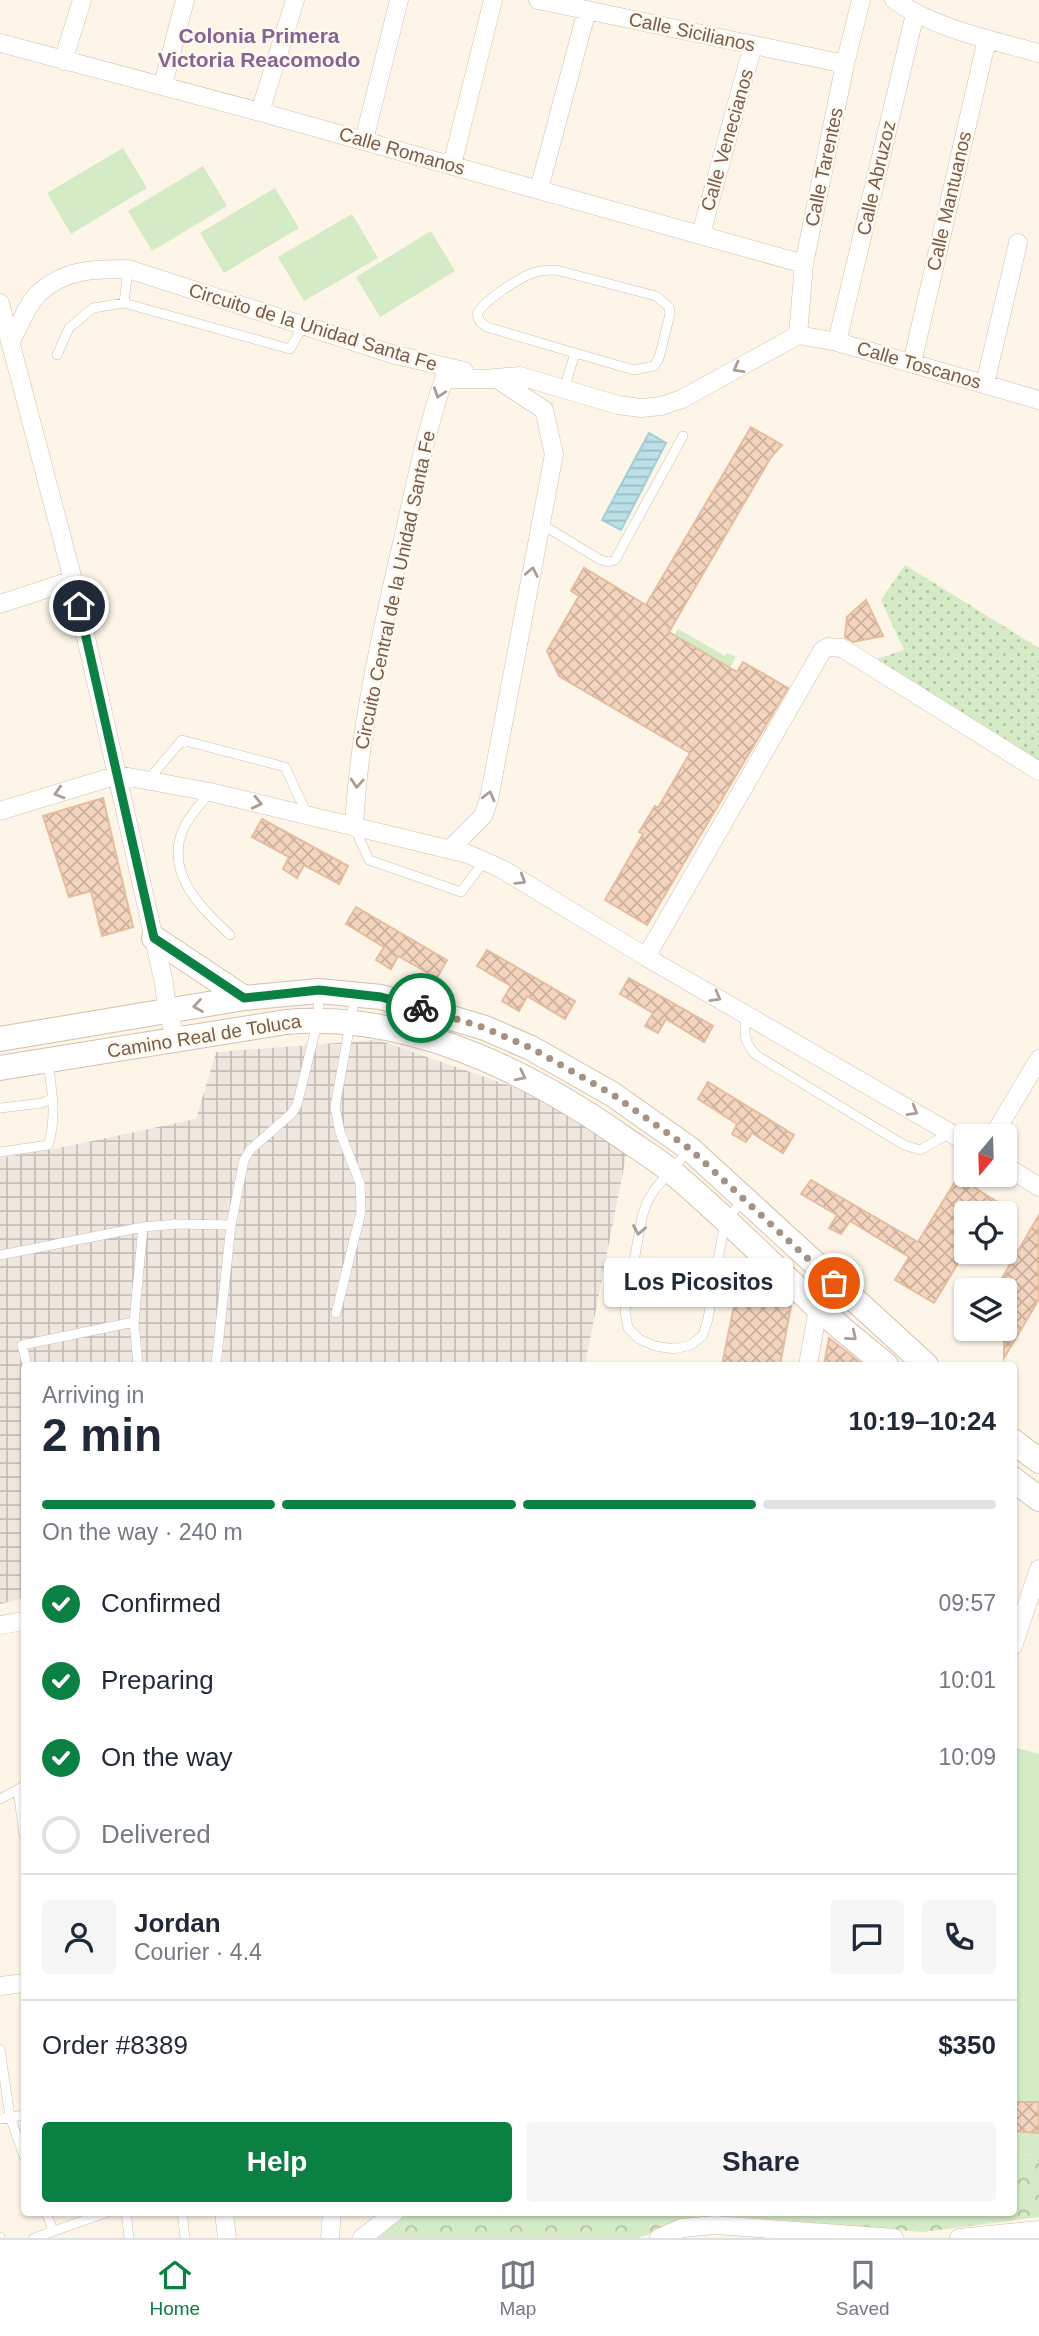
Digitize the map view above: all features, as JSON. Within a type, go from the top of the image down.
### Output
[{"type":"main road","points":[[154,938],[244,998]]},
{"type":"main road","name":"Camino Real de Toluca","points":[[0,1038],[244,998],[319,990],[381,997],[485,1028],[531,1048],[612,1094],[690,1149],[919,1362]]},
{"type":"main road","name":"Camino Real de Toluca","points":[[0,1068],[286,1022],[318,1020],[376,1025],[475,1055],[518,1074],[597,1118],[671,1171],[818,1308],[882,1362]]},
{"type":"main road","points":[[475,1055],[485,1028]]},
{"type":"main road","points":[[1017,1444],[1039,1461]]},
{"type":"main road","points":[[1017,1483],[1038,1495]]},
{"type":"street","points":[[63,61],[82,0]]},
{"type":"street","points":[[163,85],[185,0]]},
{"type":"street","points":[[260,111],[295,0]]},
{"type":"street","points":[[364,141],[399,0]]},
{"type":"street","points":[[452,165],[493,0]]},
{"type":"street","name":"Calle Sicilianos","points":[[538,0],[845,64]]},
{"type":"street","name":"Calle Tarentes","points":[[798,335],[804,264],[845,64],[861,0]]},
{"type":"street","points":[[894,0],[915,14],[1039,52]]},
{"type":"street","points":[[539,189],[587,10]]},
{"type":"street","name":"Calle Abruzoz","points":[[837,342],[915,14]]},
{"type":"street","name":"Calle Mantuanos","points":[[912,363],[987,38]]},
{"type":"street","name":"Calle Romanos","points":[[0,43],[260,111],[804,264]]},
{"type":"street","name":"Calle Venecianos","points":[[701,234],[753,45]]},
{"type":"street","points":[[985,384],[1018,243]]},
{"type":"street","name":"Circuito de la Unidad Santa Fe","points":[[11,341],[37,294],[61,278],[90,269],[128,269],[392,354],[497,379],[520,376],[618,405],[641,408],[661,406],[682,399],[798,335]]},
{"type":"street","points":[[0,303],[73,580],[164,983],[167,1011],[177,1040]]},
{"type":"street","name":"Calle Toscanos","points":[[798,335],[837,342],[1039,400]]},
{"type":"street","name":"Circuito Central de la Unidad Santa Fe","points":[[354,827],[358,769],[390,594],[431,415],[443,379],[497,379]]},
{"type":"street","points":[[450,849],[483,816],[489,799],[554,454],[544,410],[497,379]]},
{"type":"street","points":[[0,604],[73,580]]},
{"type":"street","points":[[646,957],[822,651],[828,647],[842,648],[1039,771]]},
{"type":"street","points":[[0,811],[118,775],[149,779],[307,814],[485,860],[954,1136]]},
{"type":"street","points":[[1000,1124],[1039,1059]]},
{"type":"street","points":[[1017,1173],[1039,1187]]},
{"type":"street","points":[[809,1362],[818,1308],[834,1283]]},
{"type":"street","points":[[1017,1634],[1039,1569]]},
{"type":"street","points":[[0,1625],[21,1621]]},
{"type":"street","points":[[0,1986],[21,1983]]},
{"type":"street","points":[[224,2216],[227,2238]]},
{"type":"street","points":[[330,2238],[332,2216]]},
{"type":"street","points":[[362,2238],[390,2216]]},
{"type":"street","points":[[659,2238],[682,2228],[698,2225],[799,2234],[894,2238]]},
{"type":"street","points":[[959,2238],[1039,2230]]},
{"type":"lane","points":[[124,303],[128,269]]},
{"type":"lane","points":[[544,270],[556,270],[656,296],[669,307],[670,314],[659,358],[654,366],[634,370],[575,353],[487,327],[480,322],[477,314],[480,307],[531,273],[544,270]]},
{"type":"lane","points":[[57,355],[69,328],[93,308],[124,303],[290,349],[304,324]]},
{"type":"lane","points":[[564,389],[575,353]]},
{"type":"lane","points":[[541,524],[599,559],[608,562],[615,560],[683,436]]},
{"type":"lane","points":[[149,779],[182,740],[285,768],[307,814]]},
{"type":"lane","points":[[210,792],[182,831],[177,854],[184,882],[201,908],[230,936]]},
{"type":"lane","points":[[354,827],[369,860],[461,892],[485,860]]},
{"type":"lane","points":[[216,1362],[232,1225],[244,1160],[250,1150],[292,1113],[297,1105],[318,1020],[319,990]]},
{"type":"lane","points":[[336,1313],[361,1212],[362,1198],[360,1184],[340,1132],[335,1107],[352,1023],[355,994]]},
{"type":"lane","points":[[746,1015],[743,1034],[746,1045],[756,1055],[904,1145],[920,1150],[954,1139]]},
{"type":"lane","points":[[0,1152],[48,1145],[52,1132],[53,1098],[48,1061]]},
{"type":"lane","points":[[0,1108],[42,1103],[53,1098]]},
{"type":"lane","points":[[690,1149],[655,1189],[642,1217],[625,1311],[628,1328],[639,1339],[655,1346],[674,1349],[691,1345],[703,1335],[725,1220],[744,1199]]},
{"type":"lane","points":[[0,1255],[142,1227],[177,1224],[232,1225]]},
{"type":"lane","points":[[138,1362],[134,1322],[142,1227]]},
{"type":"lane","points":[[26,1362],[22,1345],[134,1322]]},
{"type":"lane","points":[[0,1799],[21,1788]]},
{"type":"lane","points":[[0,2049],[5,2118],[21,2150]]},
{"type":"lane","points":[[47,2216],[53,2231]]},
{"type":"lane","points":[[34,2238],[96,2216]]},
{"type":"lane","points":[[126,2216],[128,2238]]},
{"type":"lane","points":[[183,2216],[186,2238]]},
{"type":"shaded area","points":[[378,1040],[525,1091],[630,1136],[586,1362],[21,1362],[21,1599],[0,1604],[0,1158],[196,1119],[216,1052]]},
{"type":"green space","points":[[123,148],[147,188],[71,234],[47,193]]},
{"type":"green space","points":[[203,166],[227,206],[152,251],[128,211]]},
{"type":"green space","points":[[275,188],[299,228],[224,273],[200,233]]},
{"type":"green space","points":[[352,214],[378,258],[304,301],[278,257]]},
{"type":"green space","points":[[431,231],[455,271],[380,317],[356,277]]},
{"type":"green space","points":[[905,565],[1039,648],[1039,769],[874,670],[877,659],[904,650],[881,600]]},
{"type":"green space","points":[[678,629],[725,656],[727,653],[736,657],[730,668],[674,635]]},
{"type":"green space","points":[[1017,1748],[1039,1754],[1039,2155],[1017,2154]]},
{"type":"green space","points":[[1017,2154],[1039,2155],[1039,2217],[923,2232],[728,2216],[1017,2216]]},
{"type":"green space","points":[[405,2216],[698,2216],[638,2238],[375,2238]]},
{"type":"water","points":[[649,433],[666,443],[621,530],[602,520]]},
{"type":"building","points":[[751,427],[782,445],[771,457],[669,632],[737,672],[743,662],[788,688],[647,925],[605,900],[643,834],[639,832],[655,806],[658,808],[690,753],[559,676],[547,651],[579,596],[571,591],[584,568],[646,605]]},
{"type":"building","points":[[866,600],[883,636],[853,642],[845,637],[847,617]]},
{"type":"building","points":[[103,798],[133,927],[102,936],[91,891],[69,897],[43,816]]},
{"type":"building","points":[[262,819],[348,866],[339,884],[304,865],[297,878],[283,869],[289,857],[252,837]]},
{"type":"building","points":[[356,907],[447,960],[437,978],[398,956],[391,969],[376,960],[384,947],[346,924]]},
{"type":"building","points":[[487,950],[575,1001],[565,1019],[527,996],[519,1011],[502,1001],[511,986],[477,966]]},
{"type":"building","points":[[629,978],[713,1026],[704,1042],[666,1019],[658,1033],[645,1026],[653,1013],[620,994]]},
{"type":"building","points":[[708,1082],[794,1135],[783,1153],[752,1133],[746,1142],[732,1134],[737,1124],[698,1099]]},
{"type":"building","points":[[811,1180],[918,1242],[954,1184],[954,1187],[974,1187],[996,1201],[954,1201],[954,1264],[958,1264],[934,1303],[895,1280],[909,1257],[850,1221],[841,1234],[829,1228],[837,1215],[801,1194]]},
{"type":"building","points":[[1039,1215],[1039,1299],[1017,1336],[1017,1278],[1002,1278],[1010,1264],[1017,1264],[1017,1252]]},
{"type":"building","points":[[736,1296],[791,1306],[781,1362],[723,1362]]},
{"type":"building","points":[[829,1338],[859,1362],[825,1362]]},
{"type":"building","points":[[1004,1341],[1014,1341],[1004,1358]]},
{"type":"building","points":[[1017,2102],[1039,2102],[1039,2133],[1017,2131]]},
{"type":"way so far","points":[[421,1008],[485,1028],[531,1048],[612,1094],[690,1149],[834,1283]]},
{"type":"place","name":"Los Picositos","points":[[834,1283]]},
{"type":"district","name":"Colonia Primera Victoria Reacomodo","points":[[259,47]]},
{"type":"route","points":[[79,606],[154,938],[244,998],[319,990],[381,997],[421,1008]]}]
